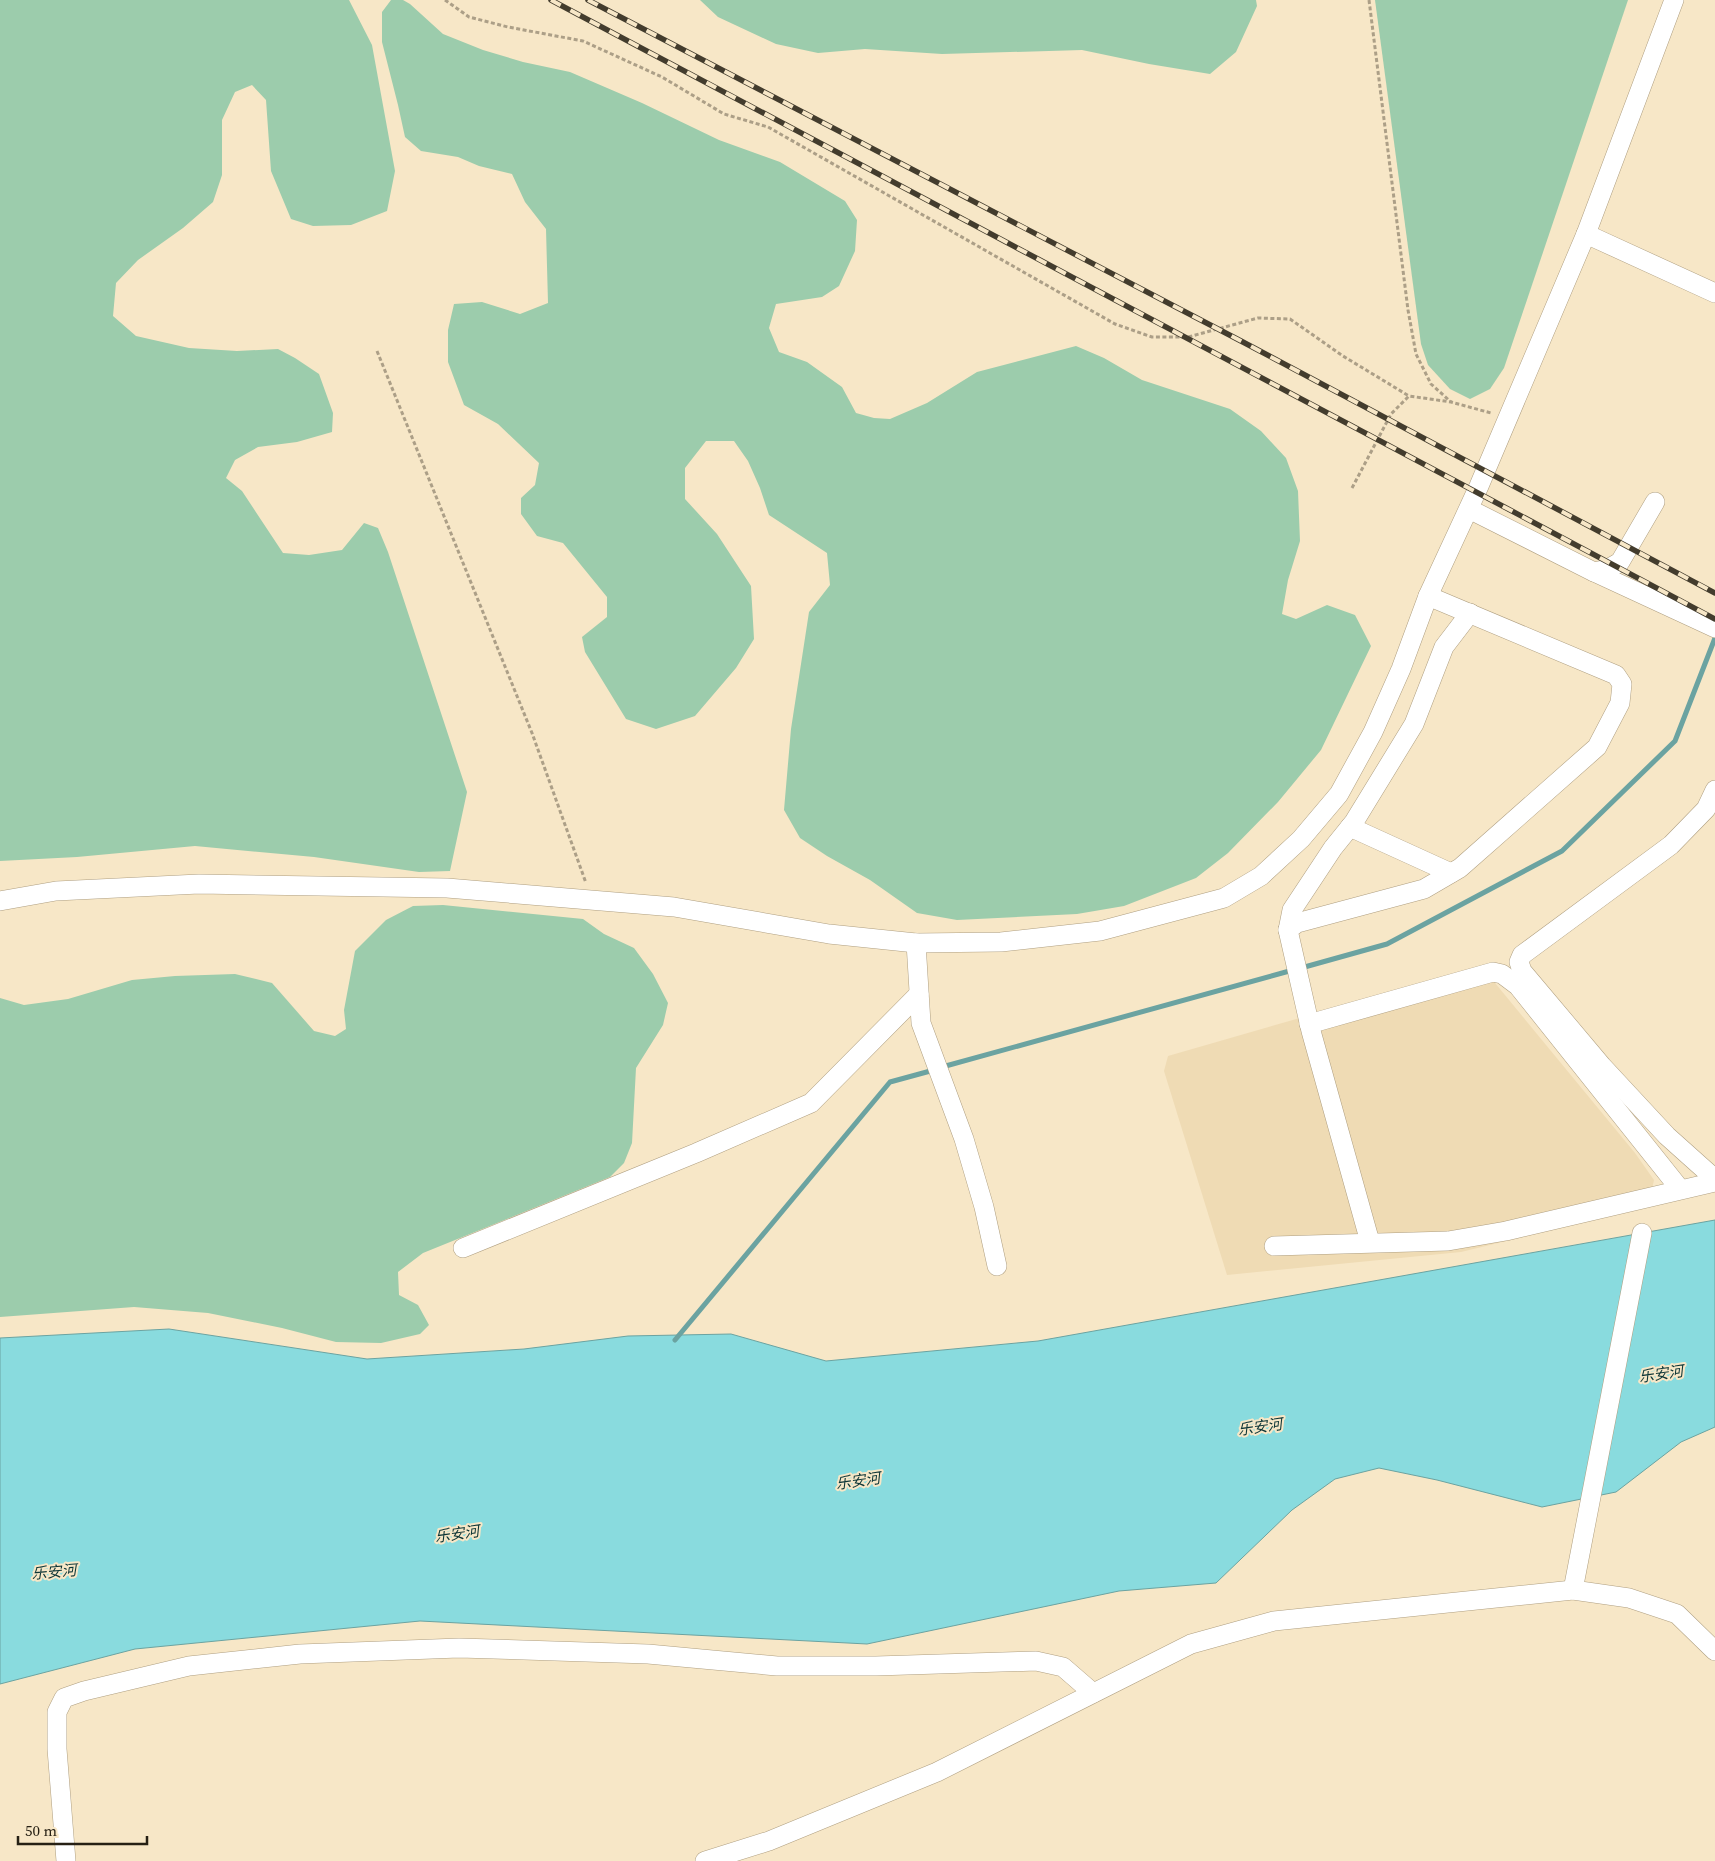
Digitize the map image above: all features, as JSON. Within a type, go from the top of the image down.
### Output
[{"type":"street","points":[[0,901],[56,891],[199,884],[448,888],[674,906],[829,934],[916,943],[1001,942],[1100,931],[1224,898],[1260,876],[1301,839],[1339,794],[1373,732],[1402,668],[1428,596],[1469,509],[1586,234],[1674,0]]},
{"type":"street","points":[[1586,234],[1715,293]]},
{"type":"street","points":[[1594,572],[1608,569],[1620,562],[1655,502]]},
{"type":"street","points":[[1469,509],[1594,572],[1711,626]]},
{"type":"street","points":[[1288,930],[1297,923],[1424,889],[1460,868],[1597,747],[1620,703],[1622,684],[1616,675],[1428,596]]},
{"type":"street","points":[[1370,1242],[1309,1024],[1288,930],[1292,910],[1333,848],[1350,827],[1414,724],[1444,647],[1470,614]]},
{"type":"street","points":[[1715,790],[1706,810],[1671,845],[1522,955],[1519,962],[1522,971],[1602,1066],[1667,1136],[1715,1181]]},
{"type":"street","points":[[1350,827],[1451,873]]},
{"type":"street","points":[[916,943],[921,1023],[964,1139],[984,1207],[997,1266]]},
{"type":"street","points":[[1309,1024],[1493,972],[1502,974],[1518,986],[1680,1189]]},
{"type":"street","points":[[463,1248],[696,1153],[811,1103],[919,994]]},
{"type":"street","points":[[1274,1246],[1448,1241],[1506,1231],[1715,1181]]},
{"type":"street","points":[[1573,1590],[1642,1233]]},
{"type":"street","points":[[705,1861],[769,1841],[937,1772],[1191,1644],[1274,1621],[1573,1590],[1629,1598],[1677,1614],[1715,1651]]},
{"type":"street","points":[[66,1861],[57,1749],[57,1712],[64,1698],[84,1691],[189,1666],[300,1654],[459,1648],[648,1654],[778,1666],[876,1666],[1036,1661],[1063,1667],[1093,1693]]},
{"type":"path","points":[[444,0],[469,18],[584,41],[662,77],[724,114],[768,127],[1115,324],[1152,336],[1188,337],[1258,318],[1290,319],[1343,356],[1409,396],[1451,402],[1508,418]]},
{"type":"path","points":[[1369,0],[1408,310],[1416,354],[1431,384],[1451,402]]},
{"type":"path","points":[[377,351],[532,733],[592,900]]},
{"type":"path","points":[[1352,488],[1391,414],[1409,396]]},
{"type":"shaded area","points":[[1470,969],[1486,972],[1635,1153],[1654,1180],[1648,1207],[1461,1252],[1227,1275],[1164,1071],[1168,1056]]},
{"type":"green space","points":[[0,0],[349,0],[372,45],[395,171],[387,211],[351,225],[313,226],[291,219],[271,171],[266,100],[252,85],[235,92],[222,120],[222,175],[213,202],[183,228],[138,260],[116,283],[113,316],[136,336],[189,348],[237,351],[278,349],[319,374],[333,413],[332,432],[297,442],[258,447],[235,460],[226,478],[242,491],[283,553],[309,555],[342,550],[364,523],[378,528],[388,552],[467,792],[450,871],[419,872],[314,857],[195,846],[77,857],[0,861]]},
{"type":"green space","points":[[391,0],[403,0],[410,4],[443,34],[483,50],[523,62],[570,72],[642,103],[719,140],[780,162],[845,201],[857,220],[855,251],[839,286],[822,297],[776,304],[769,328],[779,352],[807,362],[842,387],[856,413],[874,418],[890,419],[927,403],[977,372],[1076,346],[1104,358],[1142,380],[1230,409],[1261,431],[1286,458],[1298,491],[1300,541],[1288,580],[1282,614],[1296,619],[1327,605],[1355,615],[1371,646],[1321,750],[1278,802],[1228,853],[1196,878],[1124,906],[1077,914],[957,920],[917,913],[870,880],[827,856],[800,838],[784,810],[791,729],[809,612],[830,585],[827,553],[769,515],[748,461],[734,441],[706,441],[685,468],[685,499],[717,534],[751,586],[754,639],[736,668],[695,716],[656,729],[626,719],[585,652],[582,637],[607,617],[607,597],[563,543],[537,536],[521,514],[521,498],[535,485],[539,463],[498,424],[464,405],[448,362],[448,330],[454,304],[482,302],[520,314],[548,303],[546,229],[525,202],[512,174],[479,166],[458,157],[421,151],[405,137],[382,42],[382,12]]},
{"type":"green space","points":[[700,0],[1256,0],[1257,6],[1236,52],[1210,74],[1082,50],[942,54],[865,49],[818,53],[776,44],[718,17]]},
{"type":"green space","points":[[1375,0],[1628,0],[1504,368],[1490,389],[1470,399],[1450,389],[1428,365],[1421,344]]},
{"type":"green space","points":[[443,905],[583,919],[604,934],[634,948],[653,974],[668,1003],[663,1025],[636,1068],[632,1143],[624,1163],[610,1177],[423,1253],[398,1272],[399,1295],[418,1305],[429,1325],[420,1334],[381,1343],[336,1342],[282,1328],[208,1313],[134,1307],[0,1317],[0,998],[24,1005],[68,999],[132,980],[235,974],[272,983],[314,1031],[335,1036],[346,1029],[344,1010],[355,951],[386,920],[413,906]]},
{"type":"water","name":"乐安河","points":[[1715,1220],[1715,1427],[1681,1442],[1616,1492],[1542,1507],[1437,1480],[1379,1468],[1335,1479],[1292,1510],[1216,1583],[1119,1591],[867,1644],[420,1621],[135,1649],[0,1684],[0,1338],[169,1329],[367,1359],[524,1349],[628,1336],[731,1334],[826,1361],[1038,1341]]},
{"type":"waterway","points":[[1301,968],[1387,944],[1562,851],[1675,741],[1715,638]]},
{"type":"waterway","points":[[942,1067],[1293,970]]},
{"type":"waterway","points":[[675,1340],[890,1082],[934,1070]]},
{"type":"railway","points":[[551,0],[1715,619]]},
{"type":"railway","points":[[588,0],[1241,341],[1715,593]]}]
